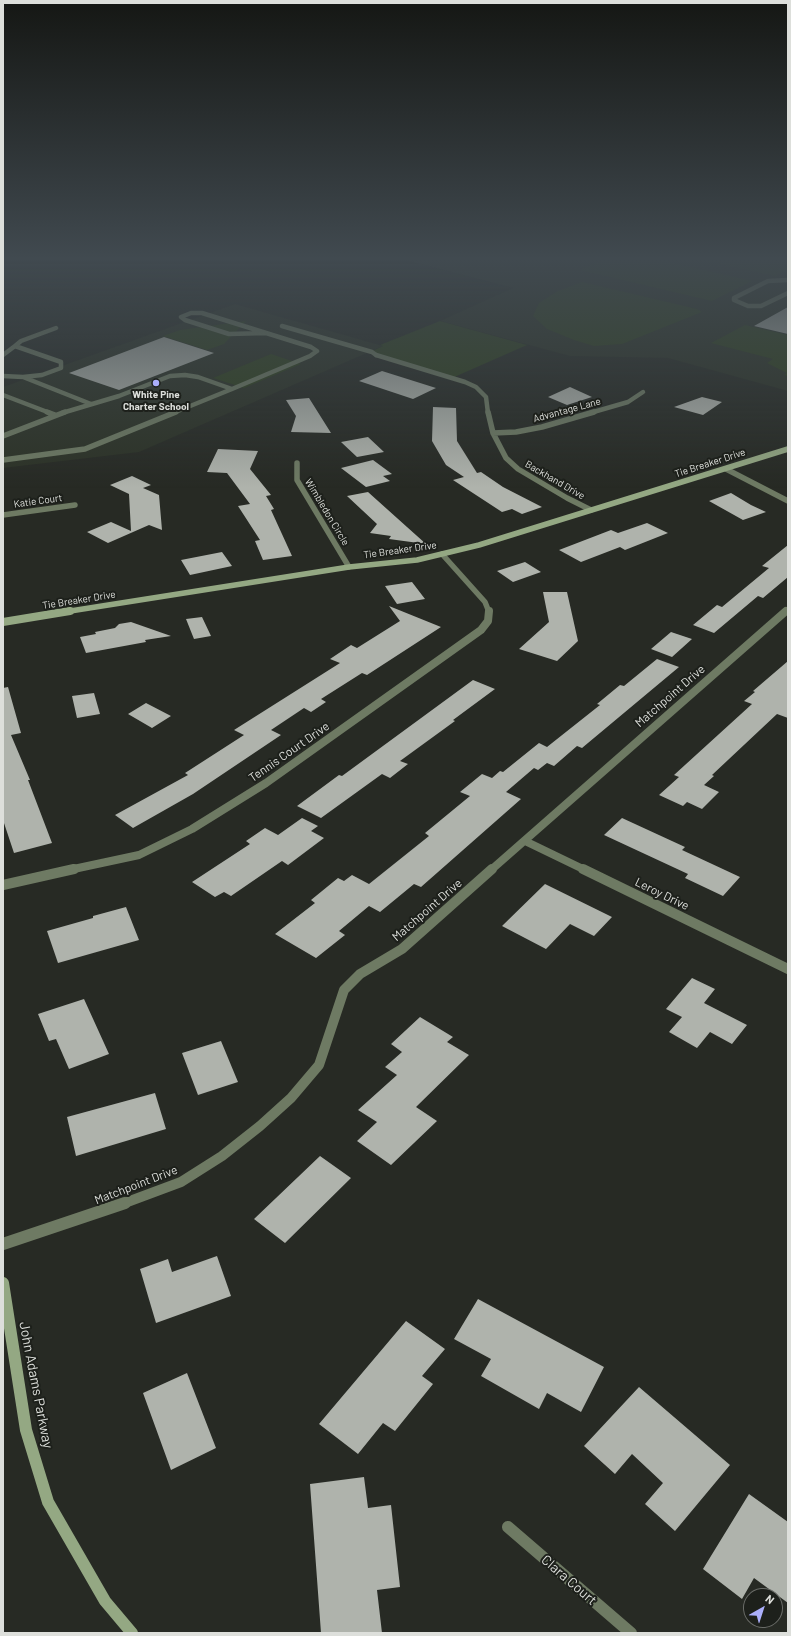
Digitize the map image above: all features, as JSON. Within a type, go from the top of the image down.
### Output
[{"type":"street","points":[[3,355],[20,340],[37,334]]},
{"type":"street","points":[[3,460],[85,449],[232,389],[310,356],[317,351],[312,347],[270,334]]},
{"type":"street","name":"Backhand Drive","points":[[311,334],[372,352],[376,355],[465,382],[476,387],[486,397],[488,416],[493,433],[506,458],[518,469],[567,498],[591,510]]},
{"type":"street","points":[[3,376],[23,377],[42,375],[60,368],[61,362],[14,346]]},
{"type":"street","points":[[3,436],[55,415],[119,396],[170,376],[185,375],[198,377],[232,389]]},
{"type":"street","points":[[23,377],[91,404]]},
{"type":"street","name":"Advantage Lane","points":[[493,433],[516,432],[542,427],[628,402],[643,392]]},
{"type":"street","points":[[3,395],[55,415]]},
{"type":"street","name":"Tie Breaker Drive","points":[[3,622],[349,567],[417,560],[479,545],[788,449]]},
{"type":"street","name":"Wimbledon Circle","points":[[297,464],[297,480],[349,567]]},
{"type":"street","points":[[726,469],[788,501]]},
{"type":"street","name":"Katie Court","points":[[3,516],[75,505]]},
{"type":"street","name":"Tennis Court Drive","points":[[3,885],[139,855],[192,829],[266,783],[481,630],[488,621],[489,612],[485,602],[442,554]]},
{"type":"street","name":"Matchpoint Drive","points":[[3,1244],[141,1198],[181,1182],[222,1156],[260,1126],[291,1098],[318,1065],[344,990],[360,974],[402,950],[637,741],[788,610]]},
{"type":"street","name":"Leroy Drive","points":[[525,841],[788,969]]},
{"type":"street","name":"John Adams Parkway","points":[[3,1283],[26,1430],[48,1502],[105,1601],[132,1633]]},
{"type":"street","name":"Clara Court","points":[[508,1527],[631,1633]]},
{"type":"shaded area","name":"White Pine Charter School","points":[[150,334],[342,334],[383,346],[139,452],[3,468],[3,387]]},
{"type":"shaded area","points":[[490,334],[788,334],[788,391],[668,358],[570,356]]},
{"type":"green space","points":[[168,334],[233,334],[224,344],[207,350],[163,336]]},
{"type":"green space","points":[[407,334],[488,334],[527,345],[452,378],[368,353],[383,346],[380,345]]},
{"type":"green space","points":[[560,334],[646,334],[622,344],[594,346]]},
{"type":"green space","points":[[727,334],[788,335],[788,376],[784,375],[787,373],[767,363],[773,359],[711,343]]},
{"type":"green space","points":[[271,354],[301,364],[244,388],[213,378]]},
{"type":"building","points":[[164,337],[214,353],[119,390],[69,373]]},
{"type":"building","points":[[382,371],[436,388],[413,399],[359,381]]},
{"type":"building","points":[[570,387],[592,397],[567,405],[548,397]]},
{"type":"building","points":[[702,397],[722,402],[703,415],[674,407]]},
{"type":"building","points":[[309,398],[331,433],[291,432],[296,416],[286,400]]},
{"type":"building","points":[[433,407],[456,408],[457,441],[477,473],[481,472],[503,487],[542,507],[522,514],[512,509],[502,512],[453,480],[464,477],[446,465],[432,441]]},
{"type":"building","points":[[368,437],[384,452],[357,457],[341,442]]},
{"type":"building","points":[[218,449],[258,451],[250,469],[271,495],[266,496],[274,509],[271,510],[292,556],[263,560],[255,541],[260,540],[238,506],[250,504],[227,473],[207,472]]},
{"type":"building","points":[[373,460],[392,474],[383,476],[390,481],[366,487],[341,468]]},
{"type":"building","points":[[132,476],[151,485],[143,488],[159,495],[162,530],[149,525],[108,543],[87,532],[111,522],[131,531],[129,494],[110,485]]},
{"type":"building","points":[[368,492],[426,544],[389,539],[391,536],[370,533],[377,524],[347,496]]},
{"type":"building","points":[[731,493],[766,512],[743,520],[709,501]]},
{"type":"building","points":[[647,523],[668,533],[625,550],[620,547],[581,562],[559,550],[611,530],[618,533]]},
{"type":"building","points":[[788,545],[788,577],[763,598],[758,596],[714,633],[693,625],[717,605],[722,607],[769,568],[762,566]]},
{"type":"building","points":[[222,552],[232,566],[190,575],[181,560]]},
{"type":"building","points":[[525,562],[541,572],[513,582],[497,571]]},
{"type":"building","points":[[412,582],[425,599],[397,604],[385,586]]},
{"type":"building","points":[[543,592],[567,592],[578,641],[557,661],[519,649],[549,622]]},
{"type":"building","points":[[389,606],[441,627],[367,675],[362,673],[321,699],[326,702],[311,712],[304,708],[271,730],[281,735],[193,794],[133,828],[115,815],[188,775],[185,773],[244,735],[234,730],[340,663],[330,659],[351,645],[357,648],[400,621]]},
{"type":"building","points":[[202,617],[211,636],[194,639],[186,619]]},
{"type":"building","points":[[131,622],[171,636],[86,653],[80,637],[96,634],[95,632],[115,628],[119,624]]},
{"type":"building","points":[[671,632],[692,639],[672,657],[651,649]]},
{"type":"building","points":[[657,659],[679,667],[582,748],[577,746],[554,766],[547,763],[538,770],[534,768],[506,792],[521,799],[421,887],[414,884],[380,912],[369,906],[339,931],[345,935],[316,958],[275,934],[315,903],[311,900],[338,878],[344,881],[352,875],[369,884],[429,836],[425,833],[470,796],[460,792],[482,774],[492,778],[500,771],[503,772],[539,743],[547,747],[600,705],[597,704],[620,685],[624,686]]},
{"type":"building","points":[[788,661],[788,718],[777,714],[712,775],[714,776],[704,785],[719,792],[702,809],[687,802],[683,806],[659,795],[679,777],[674,775],[752,704],[744,701],[755,692],[753,691]]},
{"type":"building","points":[[473,680],[495,689],[453,720],[455,721],[400,761],[408,764],[390,778],[382,774],[321,818],[297,806],[339,775],[342,776]]},
{"type":"building","points":[[8,687],[21,733],[11,735],[30,780],[28,780],[52,843],[14,853],[3,820],[3,688]]},
{"type":"building","points":[[94,693],[100,714],[77,718],[72,696]]},
{"type":"building","points":[[146,703],[171,716],[152,728],[128,714]]},
{"type":"building","points":[[302,818],[318,826],[311,831],[324,838],[288,865],[282,861],[231,896],[224,892],[215,897],[192,882],[250,844],[246,841],[265,828],[278,835]]},
{"type":"building","points":[[622,818],[685,847],[682,850],[740,877],[723,896],[685,878],[688,874],[604,835]]},
{"type":"building","points":[[545,884],[612,917],[594,936],[570,924],[546,949],[502,926]]},
{"type":"building","points":[[126,907],[139,940],[58,963],[47,931]]},
{"type":"building","points":[[692,978],[715,989],[704,1003],[747,1025],[732,1044],[710,1032],[697,1048],[669,1032],[682,1017],[666,1009]]},
{"type":"building","points":[[84,999],[109,1054],[69,1069],[56,1039],[49,1041],[38,1014]]},
{"type":"building","points":[[420,1017],[453,1037],[447,1042],[469,1055],[416,1107],[437,1121],[391,1165],[357,1141],[377,1122],[358,1110],[397,1075],[385,1067],[402,1052],[391,1044]]},
{"type":"building","points":[[221,1041],[238,1082],[198,1095],[182,1053]]},
{"type":"building","points":[[155,1093],[166,1129],[76,1156],[67,1117]]},
{"type":"building","points":[[320,1156],[351,1178],[285,1243],[254,1219]]},
{"type":"building","points":[[217,1256],[231,1296],[156,1323],[140,1269],[168,1259],[172,1272]]},
{"type":"building","points":[[478,1299],[604,1367],[581,1412],[547,1393],[539,1409],[481,1376],[491,1359],[454,1339]]},
{"type":"building","points":[[406,1321],[445,1349],[422,1376],[433,1384],[395,1431],[383,1423],[358,1454],[319,1424]]},
{"type":"building","points":[[187,1373],[216,1448],[171,1470],[143,1393]]},
{"type":"building","points":[[639,1387],[730,1465],[675,1531],[645,1504],[663,1483],[632,1454],[615,1474],[584,1446]]},
{"type":"building","points":[[364,1477],[368,1508],[391,1505],[400,1587],[377,1590],[382,1633],[321,1633],[310,1484]]},
{"type":"building","points":[[749,1494],[788,1522],[788,1603],[783,1599],[783,1588],[768,1588],[754,1578],[748,1588],[743,1588],[742,1599],[703,1569]]},
{"type":"place","name":"White Pine Charter School","points":[[156,383]]}]
